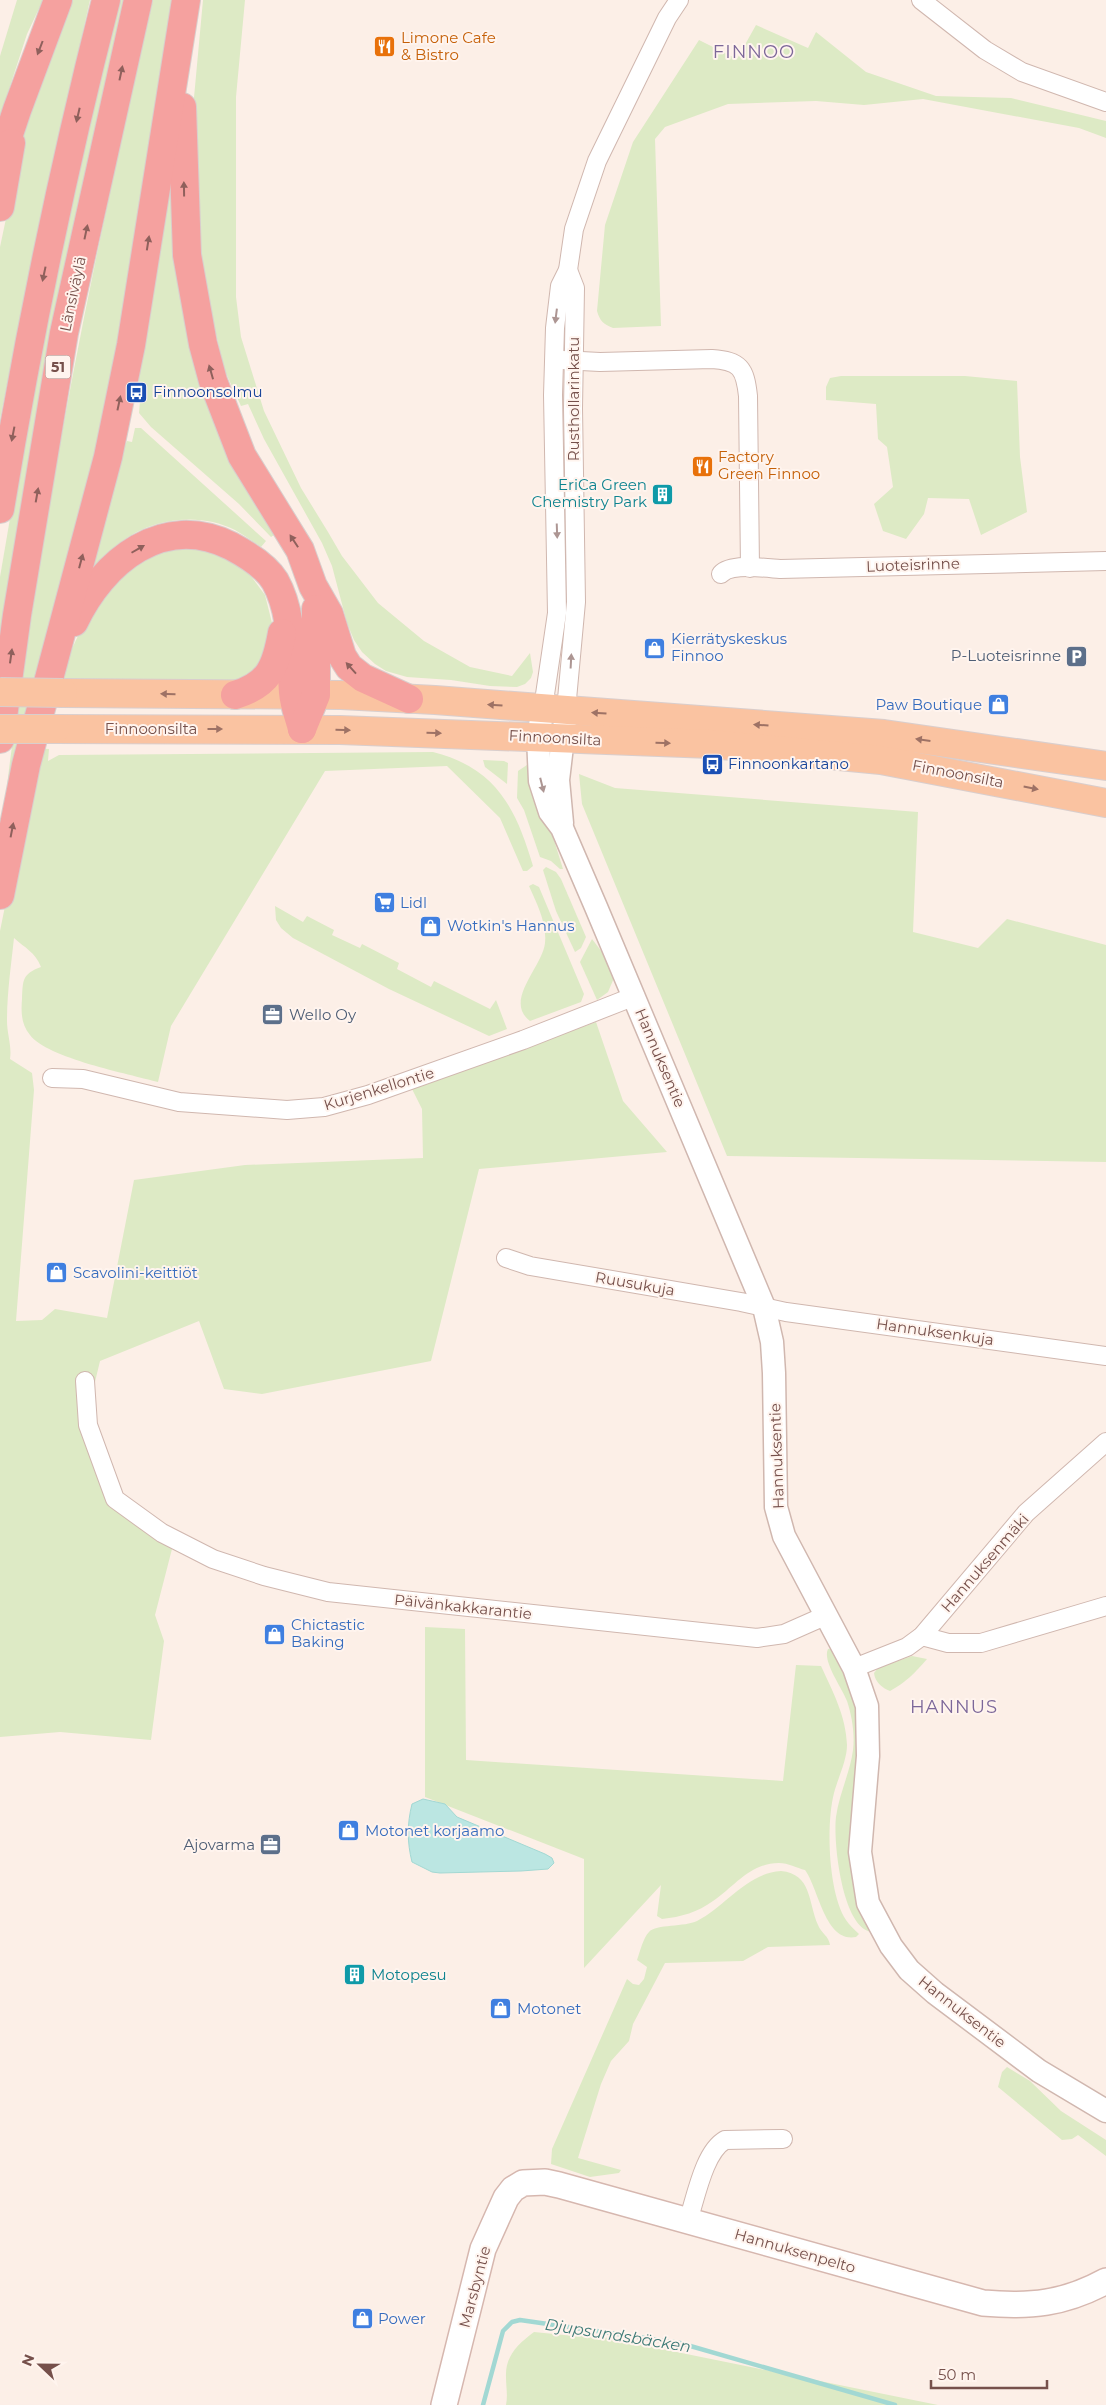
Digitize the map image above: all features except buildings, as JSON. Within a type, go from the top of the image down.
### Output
[{"type":"highway","points":[[0,161],[58,0]]},
{"type":"highway","name":"51","points":[[0,509],[35,317],[68,161],[106,0]]},
{"type":"highway","name":"Länsiväylä","points":[[0,738],[17,615],[64,333],[138,0]]},
{"type":"highway","points":[[0,895],[26,765],[108,457],[131,345],[186,0]]},
{"type":"highway","points":[[181,28],[185,225],[192,289],[203,344],[213,381],[242,456],[300,550],[313,586],[328,614],[342,656],[349,667],[363,678],[409,699]]},
{"type":"highway","points":[[0,206],[17,110]]},
{"type":"highway","points":[[55,659],[80,608],[100,579],[120,559],[144,545],[168,536],[196,534],[217,539],[241,551],[263,567],[274,580],[286,609],[304,695]]},
{"type":"highway","points":[[302,729],[304,695],[317,618],[313,586]]},
{"type":"highway","points":[[235,695],[251,690],[265,679],[272,670],[278,652],[286,609]]},
{"type":"main road","name":"Finnoonsilta","points":[[0,692],[358,695],[884,734],[1106,766]]},
{"type":"main road","name":"Finnoonsilta","points":[[0,729],[302,729],[711,744],[881,760],[1106,803]]},
{"type":"main road","name":"Hannuksenpelto","points":[[499,2214],[506,2198],[513,2189],[523,2184],[545,2182],[983,2303],[1008,2305],[1044,2304],[1086,2292],[1106,2281]]},
{"type":"main road","name":"Marsbyntie","points":[[444,2405],[483,2249],[499,2214]]},
{"type":"main road","name":"Marsbyntie","points":[[459,2405],[498,2251],[499,2214]]},
{"type":"street","name":"Rusthollarinkatu","points":[[555,709],[557,612],[553,359],[560,286],[568,270],[574,229],[597,161],[662,26],[679,0]]},
{"type":"street","points":[[922,0],[985,50],[1022,72],[1106,102]]},
{"type":"street","name":"Rusthollarinkatu","points":[[555,709],[576,602],[575,288],[568,270]]},
{"type":"street","points":[[553,359],[574,361],[712,359],[731,362],[743,371],[748,396],[750,568]]},
{"type":"street","name":"Luoteisrinne","points":[[721,574],[726,570],[750,568],[780,569],[1106,561]]},
{"type":"street","name":"Hannuksentie","points":[[555,709],[540,781],[550,812],[562,828],[635,996],[764,1307],[772,1342],[774,1373],[776,1508],[784,1536],[854,1668],[867,1706],[868,1756],[860,1852],[868,1903],[877,1923],[909,1970],[935,1994],[1039,2071],[1106,2111]]},
{"type":"street","name":"Kurjenkellontie","points":[[52,1078],[83,1079],[179,1102],[270,1110],[324,1107],[368,1095],[523,1040],[635,996]]},
{"type":"street","name":"Ruusukuja","points":[[506,1258],[530,1266],[764,1307]]},
{"type":"street","name":"Hannuksenkuja","points":[[764,1307],[786,1312],[1106,1356]]},
{"type":"street","name":"Päivänkakkarantie","points":[[85,1381],[88,1424],[115,1499],[162,1533],[213,1559],[264,1576],[328,1592],[757,1638],[784,1634],[827,1615]]},
{"type":"street","name":"Hannuksenmäki","points":[[854,1668],[908,1647],[922,1636],[1026,1514],[1106,1442]]},
{"type":"street","points":[[922,1636],[948,1643],[981,1643],[1106,1606]]},
{"type":"street","points":[[688,2221],[709,2158],[718,2144],[725,2140],[783,2139]]},
{"type":"green space","points":[[17,0],[43,0],[27,34],[0,117],[0,56]]},
{"type":"green space","points":[[65,0],[90,0],[38,231],[0,419],[0,247],[27,119]]},
{"type":"green space","points":[[117,0],[126,0],[0,642],[0,577],[37,361]]},
{"type":"green space","points":[[153,0],[177,0],[128,325],[3,827],[16,720],[57,459],[86,305]]},
{"type":"green space","points":[[203,0],[245,0],[236,97],[236,297],[241,337],[264,411],[301,488],[342,556],[378,603],[424,641],[470,667],[512,676],[530,653],[533,672],[531,678],[525,684],[517,687],[490,686],[451,680],[407,677],[386,671],[362,652],[354,640],[347,623],[332,566],[322,543],[264,439],[248,404],[241,406],[224,369],[201,268],[192,119]]},
{"type":"green space","points":[[756,25],[808,48],[816,32],[866,72],[936,96],[1011,98],[1106,121],[1106,138],[1079,128],[923,99],[864,105],[816,101],[728,104],[665,127],[655,139],[661,326],[610,327],[602,322],[597,311],[605,225],[633,142],[699,40],[737,59]]},
{"type":"green space","points":[[172,156],[179,255],[277,533],[271,537],[239,504],[151,427],[139,413],[141,389],[138,386],[142,342]]},
{"type":"green space","points":[[841,376],[965,376],[1017,381],[1020,457],[1027,512],[981,535],[969,499],[928,498],[924,514],[906,539],[883,531],[874,504],[893,487],[887,447],[878,439],[876,404],[826,400],[826,387],[830,378]]},
{"type":"green space","points":[[135,428],[141,428],[266,541],[261,547],[235,530],[204,520],[187,519],[154,525],[138,531],[111,551],[79,594],[115,470],[127,441],[132,442]]},
{"type":"green space","points":[[206,547],[245,568],[265,595],[274,631],[261,670],[237,681],[58,679],[83,625],[120,574],[165,549]]},
{"type":"green space","points":[[37,748],[49,749],[48,761],[59,755],[433,752],[455,759],[473,768],[500,793],[519,826],[533,866],[527,871],[523,871],[500,818],[447,766],[325,771],[171,1026],[158,1082],[70,1058],[39,1043],[30,1035],[22,1018],[23,982],[30,972],[41,967],[33,954],[14,938],[7,1011],[10,1059],[32,1073],[34,1090],[16,1321],[42,1320],[55,1309],[107,1318],[134,1180],[245,1165],[423,1158],[422,1109],[412,1089],[596,1022],[623,1101],[667,1152],[479,1169],[431,1361],[262,1394],[224,1389],[199,1321],[100,1361],[84,1428],[108,1499],[172,1549],[155,1615],[164,1641],[151,1740],[60,1732],[0,1737],[0,931]]},
{"type":"green space","points":[[483,760],[504,761],[508,763],[507,784],[485,767]]},
{"type":"green space","points":[[530,763],[563,869],[560,869],[551,861],[540,857],[524,810],[517,798],[518,771]]},
{"type":"green space","points":[[579,774],[615,788],[918,812],[913,932],[978,948],[1007,919],[1106,945],[1106,1162],[727,1156],[582,804]]},
{"type":"green space","points":[[546,867],[556,872],[561,879],[586,937],[581,948],[575,952],[556,911],[543,870]]},
{"type":"green space","points":[[533,884],[539,887],[584,994],[581,1002],[530,1021],[523,1013],[521,1004],[522,994],[543,952],[545,943],[541,914],[529,886]]},
{"type":"green space","points":[[275,906],[303,922],[307,916],[334,930],[332,935],[360,948],[362,944],[399,963],[397,969],[431,987],[434,981],[490,1009],[496,1000],[507,1029],[489,1036],[389,989],[293,938],[281,928],[276,920]]},
{"type":"green space","points":[[592,939],[608,960],[614,978],[608,992],[597,1000],[580,962]]},
{"type":"green space","points":[[425,1627],[465,1629],[466,1760],[783,1781],[796,1665],[821,1666],[841,1714],[847,1745],[846,1757],[831,1806],[830,1858],[832,1876],[840,1908],[847,1922],[859,1934],[856,1937],[845,1937],[837,1932],[824,1913],[805,1870],[782,1863],[769,1864],[743,1876],[707,1905],[676,1917],[662,1919],[657,1916],[661,1885],[584,1968],[584,1859],[425,1797]]},
{"type":"green space","points":[[835,1648],[853,1697],[857,1715],[871,1932],[861,1927],[853,1915],[846,1900],[838,1863],[835,1829],[836,1817],[852,1759],[854,1738],[852,1719],[847,1701],[833,1675],[828,1660],[828,1649]]},
{"type":"green space","points":[[912,1656],[927,1659],[901,1684],[890,1691],[877,1682],[874,1673],[878,1668]]},
{"type":"green space","points":[[781,1871],[791,1873],[804,1883],[818,1925],[830,1945],[768,1947],[743,1961],[665,1963],[633,2024],[629,2041],[611,2061],[601,2084],[578,2158],[621,2170],[619,2173],[590,2177],[551,2164],[552,2149],[627,1979],[633,1984],[639,1985],[644,1979],[647,1967],[637,1960],[643,1941],[649,1932],[653,1929],[697,1921],[708,1915],[747,1884],[769,1873]]},
{"type":"green space","points":[[1007,2067],[1030,2081],[1061,2111],[1106,2140],[1106,2156],[1078,2135],[1072,2139],[1062,2140],[998,2087],[1002,2072]]},
{"type":"green space","points":[[534,2332],[574,2336],[588,2334],[938,2405],[506,2405],[506,2370],[510,2357],[518,2346]]},
{"type":"water","points":[[423,1799],[445,1804],[457,1817],[545,1854],[552,1858],[554,1863],[548,1869],[521,1871],[432,1872],[412,1862],[409,1847],[408,1826],[412,1804]]},
{"type":"waterway","name":"Djupsundsbäcken","points":[[483,2405],[503,2331],[512,2322],[520,2320],[680,2343],[895,2405]]},
{"type":"place","name":"Limone Cafe & Bistro","points":[[385,47]]},
{"type":"place","name":"Finnoonsolmu","points":[[137,392]]},
{"type":"place","name":"Factory Green Finnoo","points":[[702,466]]},
{"type":"place","name":"EriCa Green Chemistry Park","points":[[663,494]]},
{"type":"place","name":"Kierrätyskeskus Finnoo","points":[[655,648]]},
{"type":"place","name":"P-Luoteisrinne","points":[[1077,656]]},
{"type":"place","name":"Paw Boutique","points":[[998,705]]},
{"type":"place","name":"Finnoonkartano","points":[[712,764]]},
{"type":"place","name":"Lidl","points":[[384,903]]},
{"type":"place","name":"Wotkin's Hannus","points":[[431,926]]},
{"type":"place","name":"Wello Oy","points":[[273,1015]]},
{"type":"place","name":"Scavolini-keittiöt","points":[[57,1273]]},
{"type":"place","name":"Chictastic Baking","points":[[275,1634]]},
{"type":"place","name":"Motonet korjaamo","points":[[349,1831]]},
{"type":"place","name":"Ajovarma","points":[[271,1845]]},
{"type":"place","name":"Motopesu","points":[[355,1975]]},
{"type":"place","name":"Motonet","points":[[501,2009]]},
{"type":"place","name":"Power","points":[[362,2319]]},
{"type":"district","name":"FINNOO","points":[[754,52]]},
{"type":"district","name":"HANNUS","points":[[954,1707]]}]
